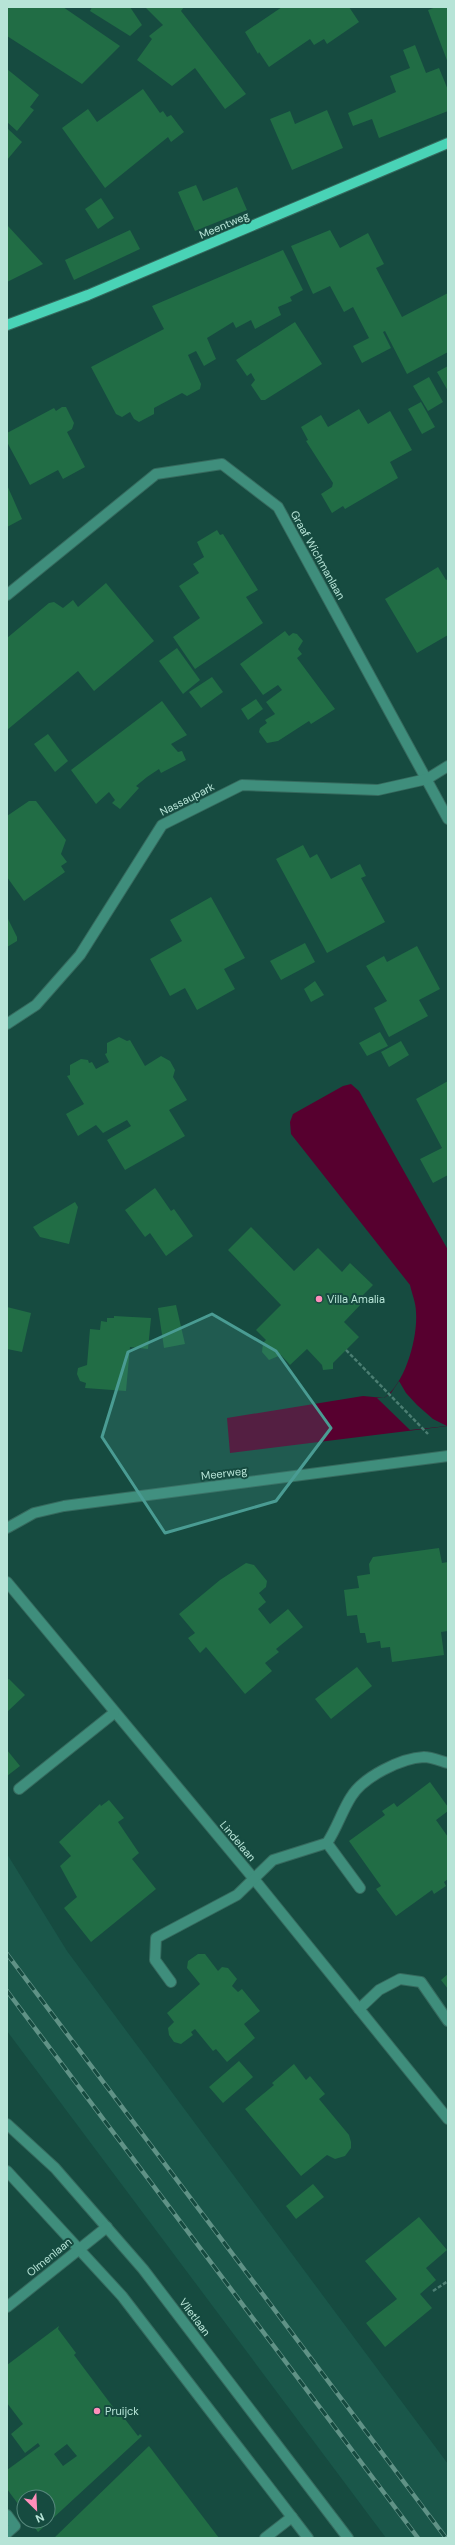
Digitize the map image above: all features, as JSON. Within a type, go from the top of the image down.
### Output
[{"type":"main road","name":"Meentweg","points":[[7,325],[88,295],[448,143]]},
{"type":"street","name":"Graaf Wichmanlaan","points":[[7,595],[156,474],[222,464],[278,507],[448,819]]},
{"type":"street","name":"Nassaupark","points":[[7,1024],[36,1006],[80,955],[162,825],[242,785],[378,790],[427,779],[448,766]]},
{"type":"street","name":"Meerweg","points":[[7,1528],[34,1513],[64,1506],[448,1456]]},
{"type":"street","name":"Lindelaan","points":[[7,1582],[114,1713],[254,1879],[447,2115]]},
{"type":"street","points":[[19,1789],[114,1713]]},
{"type":"street","points":[[171,1982],[155,1960],[156,1938],[237,1895],[273,1860],[327,1844],[339,1825],[351,1796],[374,1775],[401,1762],[425,1757],[448,1763]]},
{"type":"street","points":[[327,1844],[360,1888]]},
{"type":"street","points":[[359,2009],[379,1990],[400,1979],[421,1982],[448,2021]]},
{"type":"street","name":"Vlietlaan","points":[[7,2124],[55,2168],[144,2269],[348,2538]]},
{"type":"street","points":[[7,2171],[122,2296],[308,2538]]},
{"type":"street","name":"Olmenlaan","points":[[7,2307],[107,2227]]},
{"type":"street","points":[[7,2515],[15,2526],[7,2533]]},
{"type":"street","points":[[265,2538],[292,2517]]},
{"type":"path","points":[[346,1350],[391,1393],[424,1429]]},
{"type":"path","points":[[433,2291],[448,2282]]},
{"type":"highlighted area","points":[[212,1314],[276,1351],[331,1428],[276,1501],[165,1533],[102,1437],[128,1352]]},
{"type":"shaded area","points":[[351,1084],[359,1091],[448,1250],[448,1426],[230,1453],[227,1418],[363,1396],[384,1398],[398,1382],[409,1360],[416,1323],[415,1305],[410,1285],[291,1134],[290,1122],[293,1114],[343,1086]]},
{"type":"shaded area","points":[[7,1854],[67,1951],[448,2464],[448,2538],[386,2538],[7,2031]]},
{"type":"pier","points":[[399,1381],[406,1393],[417,1405],[433,1419],[447,1426],[410,1430],[377,1398],[384,1398],[391,1393]]},
{"type":"building","points":[[7,7],[63,7],[120,46],[82,84],[7,36]]},
{"type":"building","points":[[92,7],[130,7],[142,25],[130,36],[90,11]]},
{"type":"building","points":[[145,7],[184,7],[181,11],[246,94],[225,109],[195,68],[172,86],[137,60],[152,39],[149,36],[163,25]]},
{"type":"building","points":[[282,7],[349,7],[359,22],[327,44],[324,39],[314,45],[310,39],[269,67],[259,52],[258,54],[245,32]]},
{"type":"building","points":[[436,7],[448,7],[448,63],[428,10]]},
{"type":"building","points":[[415,45],[426,73],[439,68],[448,90],[448,111],[379,138],[372,119],[353,126],[348,113],[396,92],[390,76],[410,68],[403,50]]},
{"type":"building","points":[[7,69],[39,95],[30,107],[34,110],[17,131],[7,122]]},
{"type":"building","points":[[143,89],[160,113],[163,111],[167,117],[171,115],[184,132],[171,142],[168,137],[105,188],[62,128],[88,109],[97,122]]},
{"type":"building","points":[[327,110],[343,148],[292,170],[270,119],[290,111],[295,124]]},
{"type":"building","points":[[7,128],[22,142],[7,160]]},
{"type":"building","points":[[196,185],[203,201],[237,187],[247,210],[195,231],[178,192]]},
{"type":"building","points":[[101,198],[114,218],[98,229],[85,209]]},
{"type":"building","points":[[7,225],[43,264],[7,282]]},
{"type":"building","points":[[130,230],[140,249],[74,280],[65,260]]},
{"type":"building","points":[[330,230],[340,248],[368,233],[384,264],[376,268],[402,317],[448,293],[448,352],[407,374],[385,331],[383,332],[391,348],[362,363],[353,346],[369,338],[353,307],[344,312],[330,286],[313,294],[291,246]]},
{"type":"building","points":[[283,250],[303,290],[290,297],[292,301],[278,307],[281,315],[255,329],[251,320],[236,328],[233,322],[207,338],[216,359],[204,366],[196,351],[188,355],[201,384],[200,389],[187,396],[182,393],[154,408],[154,414],[139,422],[134,419],[130,412],[122,417],[116,414],[91,367],[164,329],[152,306]]},
{"type":"building","points":[[295,322],[322,364],[265,400],[261,400],[251,385],[255,380],[251,373],[247,376],[236,360]]},
{"type":"building","points":[[448,366],[448,391],[437,372]]},
{"type":"building","points":[[429,377],[443,402],[428,411],[413,386]]},
{"type":"building","points":[[421,402],[435,427],[422,434],[408,409]]},
{"type":"building","points":[[62,407],[66,407],[74,423],[72,429],[67,432],[85,467],[63,479],[58,470],[30,485],[7,442],[7,433],[54,408],[56,411]]},
{"type":"building","points":[[359,409],[368,424],[390,411],[412,450],[390,462],[398,478],[345,509],[343,506],[332,513],[321,494],[332,487],[333,483],[306,441],[308,440],[301,427],[321,415],[328,427]]},
{"type":"building","points":[[7,485],[22,519],[7,527]]},
{"type":"building","points":[[217,530],[220,535],[223,534],[258,590],[246,597],[263,623],[195,669],[173,637],[200,618],[179,586],[199,573],[193,564],[204,557],[197,542]]},
{"type":"building","points":[[438,567],[446,580],[448,579],[448,635],[417,653],[385,599]]},
{"type":"building","points":[[106,583],[154,641],[94,691],[78,671],[7,730],[7,638],[49,603],[54,602],[63,608],[73,600],[78,607]]},
{"type":"building","points":[[285,631],[289,636],[293,633],[297,634],[303,641],[298,649],[302,654],[297,658],[335,709],[311,724],[309,721],[278,741],[267,743],[259,732],[260,728],[267,723],[265,720],[275,714],[266,702],[282,690],[278,685],[263,695],[240,664]]},
{"type":"building","points":[[177,648],[200,680],[183,694],[159,661]]},
{"type":"building","points":[[212,677],[223,692],[201,708],[189,692]]},
{"type":"building","points":[[256,699],[263,709],[248,720],[241,709]]},
{"type":"building","points":[[162,701],[187,735],[171,744],[178,752],[182,751],[186,760],[161,773],[159,769],[147,777],[136,786],[139,788],[120,809],[112,803],[115,800],[109,792],[96,804],[71,770]]},
{"type":"building","points":[[48,734],[68,761],[55,772],[34,744]]},
{"type":"building","points":[[29,801],[36,801],[66,840],[61,854],[67,862],[61,866],[65,872],[24,901],[7,877],[7,816]]},
{"type":"building","points":[[303,845],[310,858],[317,854],[331,879],[360,864],[366,876],[361,878],[385,922],[327,953],[276,859]]},
{"type":"building","points":[[211,897],[245,958],[224,969],[235,989],[197,1010],[185,988],[170,996],[150,959],[182,941],[170,920]]},
{"type":"building","points":[[7,917],[17,937],[17,941],[7,947]]},
{"type":"building","points":[[305,943],[315,962],[281,980],[270,961]]},
{"type":"building","points":[[417,946],[440,989],[419,1000],[428,1016],[389,1037],[374,1008],[387,1001],[366,966],[384,956],[387,962]]},
{"type":"building","points":[[315,981],[324,995],[311,1002],[304,989]]},
{"type":"building","points":[[380,1032],[388,1046],[367,1056],[359,1043]]},
{"type":"building","points":[[119,1037],[127,1041],[130,1040],[145,1066],[161,1056],[170,1061],[175,1070],[173,1077],[187,1100],[169,1110],[185,1136],[125,1170],[107,1140],[131,1126],[127,1120],[103,1133],[96,1125],[78,1136],[66,1114],[84,1104],[67,1076],[70,1075],[70,1065],[81,1059],[88,1060],[89,1063],[92,1062],[96,1069],[109,1062],[105,1054],[107,1053],[107,1043]]},
{"type":"building","points":[[401,1041],[409,1055],[389,1067],[381,1052]]},
{"type":"building","points":[[448,1081],[448,1175],[433,1183],[420,1159],[442,1148],[416,1099]]},
{"type":"building","points":[[155,1188],[171,1211],[174,1209],[193,1236],[166,1256],[150,1233],[145,1237],[125,1210]]},
{"type":"building","points":[[75,1202],[78,1207],[69,1244],[40,1237],[33,1227]]},
{"type":"building","name":"Villa Amalia","points":[[251,1227],[294,1271],[318,1248],[342,1272],[350,1263],[373,1285],[360,1298],[364,1301],[344,1322],[359,1337],[333,1363],[333,1369],[323,1370],[322,1365],[307,1349],[290,1365],[281,1355],[269,1360],[262,1352],[263,1343],[266,1340],[256,1330],[281,1305],[228,1250]]},
{"type":"building","points":[[176,1305],[185,1344],[164,1348],[158,1308]]},
{"type":"building","points":[[7,1307],[31,1313],[22,1352],[7,1349]]},
{"type":"building","points":[[114,1316],[151,1318],[148,1349],[130,1347],[126,1391],[85,1388],[86,1383],[80,1381],[77,1374],[78,1368],[87,1365],[90,1329],[100,1330],[101,1321],[107,1322],[107,1318],[114,1318]]},
{"type":"building","points":[[439,1548],[442,1563],[448,1562],[448,1631],[441,1632],[444,1655],[392,1662],[390,1647],[381,1648],[380,1641],[367,1643],[365,1633],[360,1633],[357,1615],[347,1616],[344,1590],[359,1588],[357,1576],[370,1574],[369,1564],[373,1557]]},
{"type":"building","points":[[246,1563],[254,1565],[267,1581],[266,1587],[259,1593],[266,1602],[258,1609],[270,1624],[288,1609],[303,1627],[276,1649],[279,1652],[265,1663],[272,1671],[245,1694],[206,1647],[200,1653],[188,1638],[195,1633],[179,1614],[220,1580]]},
{"type":"building","points":[[357,1667],[372,1686],[331,1719],[315,1699]]},
{"type":"building","points":[[9,1679],[25,1695],[7,1712],[7,1680]]},
{"type":"building","points":[[7,1750],[20,1766],[7,1776]]},
{"type":"building","points":[[430,1782],[448,1807],[448,1811],[436,1820],[448,1837],[448,1879],[444,1882],[446,1886],[434,1894],[432,1890],[396,1916],[376,1889],[381,1886],[349,1841],[385,1815],[382,1811],[394,1803],[397,1807]]},
{"type":"building","points":[[109,1800],[124,1818],[118,1822],[139,1853],[132,1859],[156,1889],[91,1942],[64,1908],[77,1897],[60,1866],[71,1856],[59,1842],[100,1804],[101,1806]]},
{"type":"building","points":[[198,1954],[205,1954],[218,1971],[222,1967],[228,1968],[237,1979],[232,1986],[238,1992],[242,1989],[260,2011],[244,2024],[255,2038],[227,2062],[216,2049],[213,2051],[195,2029],[191,2032],[193,2035],[181,2044],[174,2042],[169,2035],[168,2028],[174,2022],[167,2013],[200,1984],[187,1968],[188,1961]]},
{"type":"building","points":[[448,1974],[448,1989],[441,1980]]},
{"type":"building","points":[[239,2061],[253,2077],[223,2103],[209,2087]]},
{"type":"building","points":[[294,2064],[306,2080],[310,2076],[325,2094],[319,2099],[349,2135],[351,2142],[351,2148],[345,2156],[335,2159],[327,2155],[301,2176],[245,2109],[274,2085],[272,2083]]},
{"type":"building","points":[[313,2184],[324,2197],[296,2219],[286,2206]]},
{"type":"building","points":[[419,2217],[447,2250],[426,2268],[436,2280],[420,2294],[432,2308],[385,2347],[366,2323],[397,2299],[365,2261]]},
{"type":"building","points":[[59,2326],[58,2329],[76,2353],[74,2355],[119,2415],[121,2414],[138,2436],[140,2434],[142,2436],[56,2515],[56,2489],[16,2489],[16,2501],[7,2489],[7,2470],[40,2446],[38,2443],[25,2453],[11,2434],[23,2424],[7,2403],[7,2365]],"holes":[[[67,2444],[77,2456],[63,2466],[54,2454]]]},
{"type":"building","points":[[149,2446],[219,2538],[54,2538]]},
{"type":"railway","points":[[7,1954],[446,2538]]},
{"type":"railway","points":[[7,1991],[418,2538]]},
{"type":"place","name":"Villa Amalia","points":[[319,1299]]},
{"type":"place","name":"Pruijck","points":[[97,2411]]}]
